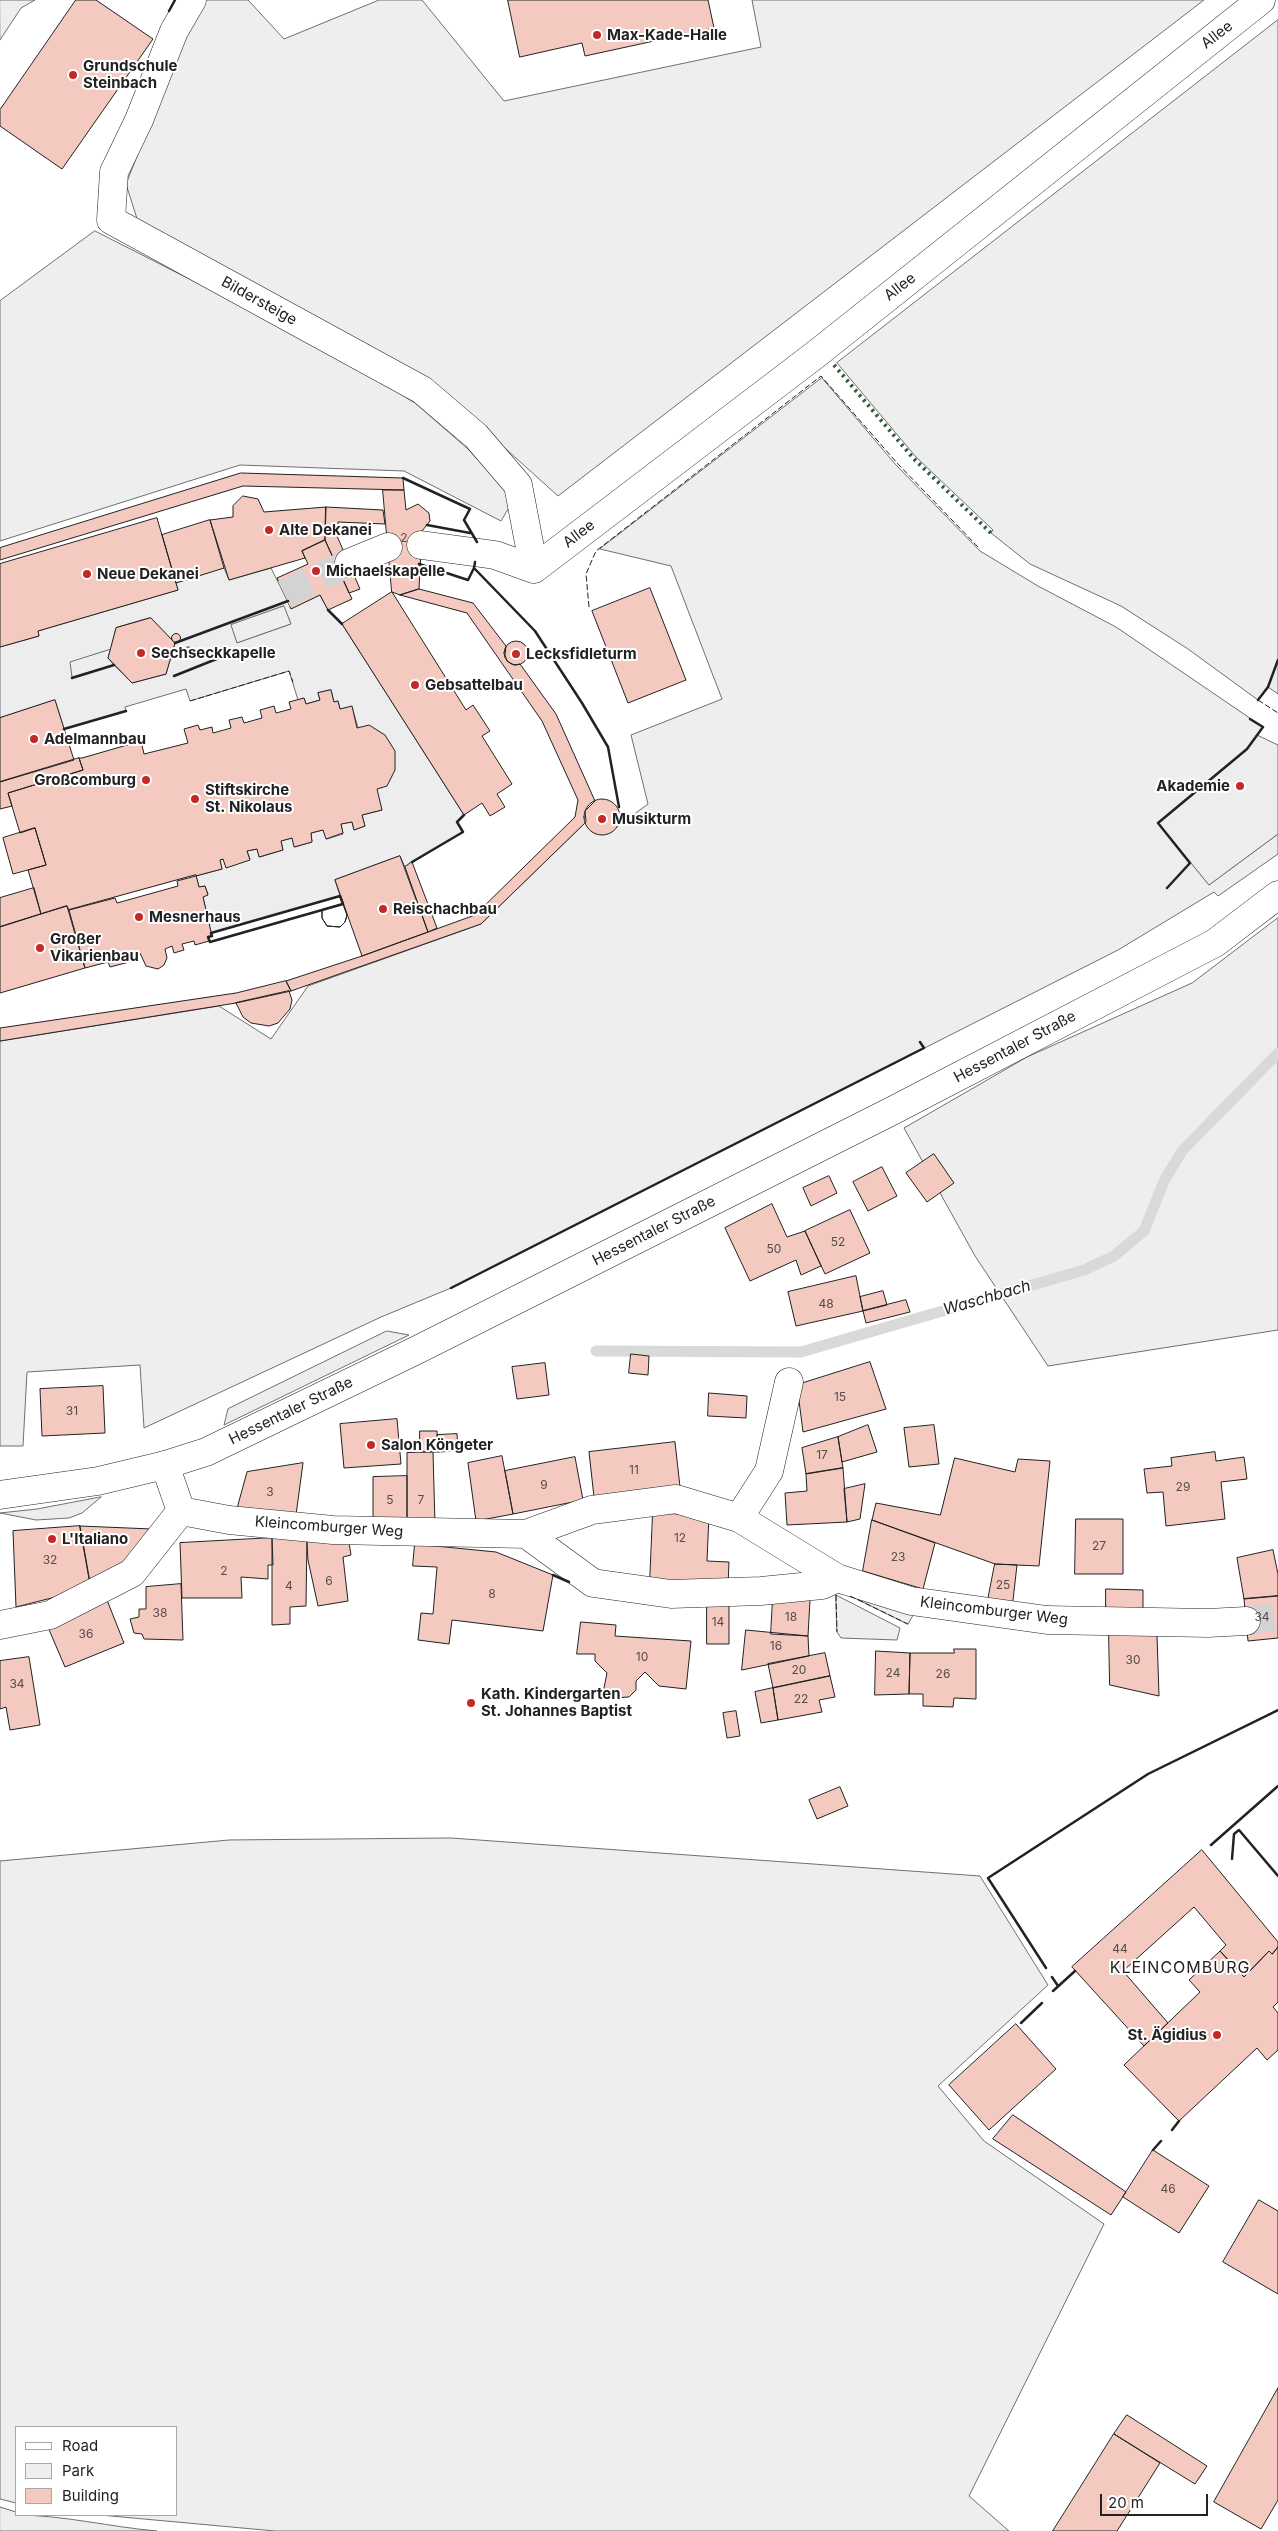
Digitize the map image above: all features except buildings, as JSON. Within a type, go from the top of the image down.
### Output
[{"type":"street","name":"Bildersteige","points":[[192,0],[174,31],[139,120],[114,172],[111,220],[422,390],[476,436],[518,485],[534,568]]},
{"type":"street","name":"Allee","points":[[534,568],[815,355],[1261,0]]},
{"type":"street","points":[[421,545],[494,555],[534,568]]},
{"type":"street","points":[[349,563],[388,547]]},
{"type":"street","name":"Hessentaler Straße","points":[[0,1495],[98,1481],[166,1465],[206,1452],[417,1350],[890,1112],[1215,943],[1278,895]]},
{"type":"street","points":[[739,1518],[769,1471],[789,1382]]},
{"type":"street","points":[[0,1625],[50,1615],[132,1573],[181,1511],[166,1465]]},
{"type":"street","name":"Kleincomburger Weg","points":[[181,1511],[229,1520],[333,1530],[526,1534],[592,1510],[676,1499],[739,1518],[837,1578],[911,1602],[1047,1620],[1208,1623],[1246,1621]]},
{"type":"street","points":[[526,1534],[593,1583],[671,1594],[761,1591],[805,1587],[822,1585],[837,1578]]},
{"type":"green space","points":[[0,0],[35,0],[21,8],[0,40]]},
{"type":"green space","points":[[204,0],[248,0],[284,39],[379,0],[422,0],[504,101],[761,47],[752,0],[1204,0],[558,496],[444,393],[139,225],[126,184],[173,65]]},
{"type":"green space","points":[[1278,20],[1278,660],[1268,687],[1258,700],[1188,649],[1121,606],[1030,564],[991,533],[993,530],[916,457],[837,363]]},
{"type":"green space","points":[[95,231],[329,350],[415,403],[468,449],[514,499],[501,521],[404,471],[240,465],[0,541],[0,301]]},
{"type":"green space","points":[[822,378],[896,465],[980,551],[1038,586],[1116,627],[1263,727],[1247,749],[1159,823],[1209,885],[1278,834],[1278,854],[1218,896],[1214,892],[1118,950],[451,1288],[381,1317],[144,1428],[140,1365],[27,1372],[23,1446],[0,1446],[0,1041],[219,1006],[271,1039],[308,986],[481,924],[586,822],[595,833],[607,834],[648,804],[631,735],[722,699],[671,566],[600,549]]},
{"type":"green space","points":[[285,606],[291,624],[237,643],[230,625]]},
{"type":"green space","points":[[111,649],[108,658],[114,665],[72,678],[69,662]]},
{"type":"green space","points":[[1278,918],[1278,1330],[1048,1366],[975,1256],[904,1128],[1027,1057],[1192,983]]},
{"type":"green space","points":[[836,1595],[900,1628],[897,1640],[841,1638],[837,1632]]},
{"type":"green space","points":[[851,1596],[915,1612],[908,1624]]},
{"type":"green space","points":[[451,1838],[980,1876],[1048,1985],[938,2086],[984,2141],[1104,2224],[969,2496],[1009,2531],[275,2531],[111,2516],[178,2516],[178,2426],[15,2426],[15,2503],[0,2499],[0,1861],[229,1840]]},
{"type":"green space","points":[[0,2507],[15,2512],[15,2516],[51,2517],[157,2531],[0,2531]]},
{"type":"shaded area","points":[[224,568],[229,580],[271,568],[291,608],[320,595],[328,610],[342,624],[464,815],[457,822],[463,832],[405,867],[400,856],[335,880],[340,896],[211,933],[203,897],[208,894],[205,886],[199,887],[196,876],[222,869],[220,860],[223,859],[250,859],[247,851],[257,849],[260,857],[283,850],[281,841],[292,838],[295,847],[312,842],[311,833],[323,830],[327,839],[343,834],[341,824],[352,822],[354,830],[365,826],[362,815],[382,810],[352,707],[340,709],[338,701],[334,702],[331,690],[318,693],[320,700],[306,704],[304,698],[298,700],[289,671],[190,701],[186,689],[125,707],[126,711],[64,729],[55,700],[0,718],[0,647],[39,636],[38,631],[178,590],[176,583]],"holes":[[[284,606],[291,624],[237,643],[231,625]],[[150,618],[175,643],[166,674],[132,683],[114,665],[72,677],[70,662],[111,649],[116,628]]]},
{"type":"shaded area","points":[[1278,660],[1278,694],[1268,687]]},
{"type":"shaded area","name":"Akademie","points":[[1257,735],[1278,745],[1278,834],[1209,885],[1158,823],[1247,749]]},
{"type":"shaded area","points":[[387,1331],[409,1335],[224,1425],[228,1409]]},
{"type":"shaded area","points":[[101,1497],[82,1513],[69,1518],[36,1520],[0,1513],[37,1509]]},
{"type":"waterway","name":"Waschbach","points":[[596,1351],[801,1352],[1084,1270],[1114,1256],[1144,1231],[1164,1181],[1182,1151],[1278,1053]]},
{"type":"tunnel","points":[[284,594],[349,563]]},
{"type":"tunnel","points":[[1246,1621],[1278,1616]]},
{"type":"hedge","points":[[834,365],[914,459],[991,533]]},
{"type":"fence","points":[[589,607],[586,574],[596,551],[821,376],[898,464],[980,549]]},
{"type":"fence","points":[[190,701],[289,671],[293,682]]},
{"type":"fence","points":[[1258,700],[1278,713]]},
{"type":"fence","points":[[836,1595],[837,1632]]},
{"type":"fence","points":[[850,1596],[908,1624]]},
{"type":"wall","points":[[169,11],[175,0]]},
{"type":"wall","points":[[403,478],[470,509],[464,520],[477,542]]},
{"type":"wall","points":[[427,525],[470,533]]},
{"type":"wall","points":[[475,562],[474,568],[535,631],[608,747],[619,807]]},
{"type":"wall","points":[[419,564],[468,580],[474,568]]},
{"type":"wall","points":[[175,643],[288,601]]},
{"type":"wall","points":[[328,610],[342,624]]},
{"type":"wall","points":[[174,676],[219,658]]},
{"type":"wall","points":[[1258,700],[1268,687],[1278,660]]},
{"type":"wall","points":[[72,678],[114,665]]},
{"type":"wall","points":[[64,729],[126,711]]},
{"type":"wall","points":[[1167,888],[1190,863],[1158,823],[1247,749],[1263,727],[1250,719]]},
{"type":"wall","points":[[412,862],[463,832],[457,822],[464,815]]},
{"type":"wall","points":[[340,896],[343,904],[210,942],[208,937],[212,936],[211,933],[340,896]]},
{"type":"wall","points":[[451,1288],[924,1048],[920,1042]]},
{"type":"wall","points":[[553,1575],[569,1582]]},
{"type":"wall","points":[[1046,1968],[988,1878],[1148,1774],[1278,1710]]},
{"type":"wall","points":[[1211,1845],[1278,1786]]},
{"type":"wall","points":[[1232,1859],[1234,1834],[1239,1830],[1278,1876]]},
{"type":"wall","points":[[1053,1991],[1075,1971]]},
{"type":"wall","points":[[1052,1977],[1058,1986]]},
{"type":"wall","points":[[1021,2023],[1042,2003]]},
{"type":"wall","points":[[1172,2130],[1179,2121]]},
{"type":"wall","points":[[1153,2150],[1161,2141]]},
{"type":"place","name":"Max-Kade-Halle","points":[[597,35]]},
{"type":"place","name":"Grundschule Steinbach","points":[[73,75]]},
{"type":"place","name":"Alte Dekanei","points":[[269,530]]},
{"type":"place","name":"Michaelskapelle","points":[[316,571]]},
{"type":"place","name":"Neue Dekanei","points":[[87,574]]},
{"type":"place","name":"Sechseckkapelle","points":[[141,653]]},
{"type":"place","name":"Lecksfidleturm","points":[[516,654]]},
{"type":"place","name":"Gebsattelbau","points":[[415,685]]},
{"type":"place","name":"Adelmannbau","points":[[34,739]]},
{"type":"place","name":"Großcomburg","points":[[146,780]]},
{"type":"place","name":"Akademie","points":[[1240,786]]},
{"type":"place","name":"Stiftskirche St. Nikolaus","points":[[195,799]]},
{"type":"place","name":"Musikturm","points":[[602,819]]},
{"type":"place","name":"Reischachbau","points":[[383,909]]},
{"type":"place","name":"Mesnerhaus","points":[[139,917]]},
{"type":"place","name":"Großer Vikarienbau","points":[[40,948]]},
{"type":"place","name":"Salon Köngeter","points":[[371,1445]]},
{"type":"place","name":"L'Italiano","points":[[52,1539]]},
{"type":"place","name":"Kath. Kindergarten St. Johannes Baptist","points":[[471,1703]]},
{"type":"place","name":"St. Ägidius","points":[[1217,2035]]},
{"type":"district","name":"KLEINCOMBURG","points":[[1180,1968]]}]
